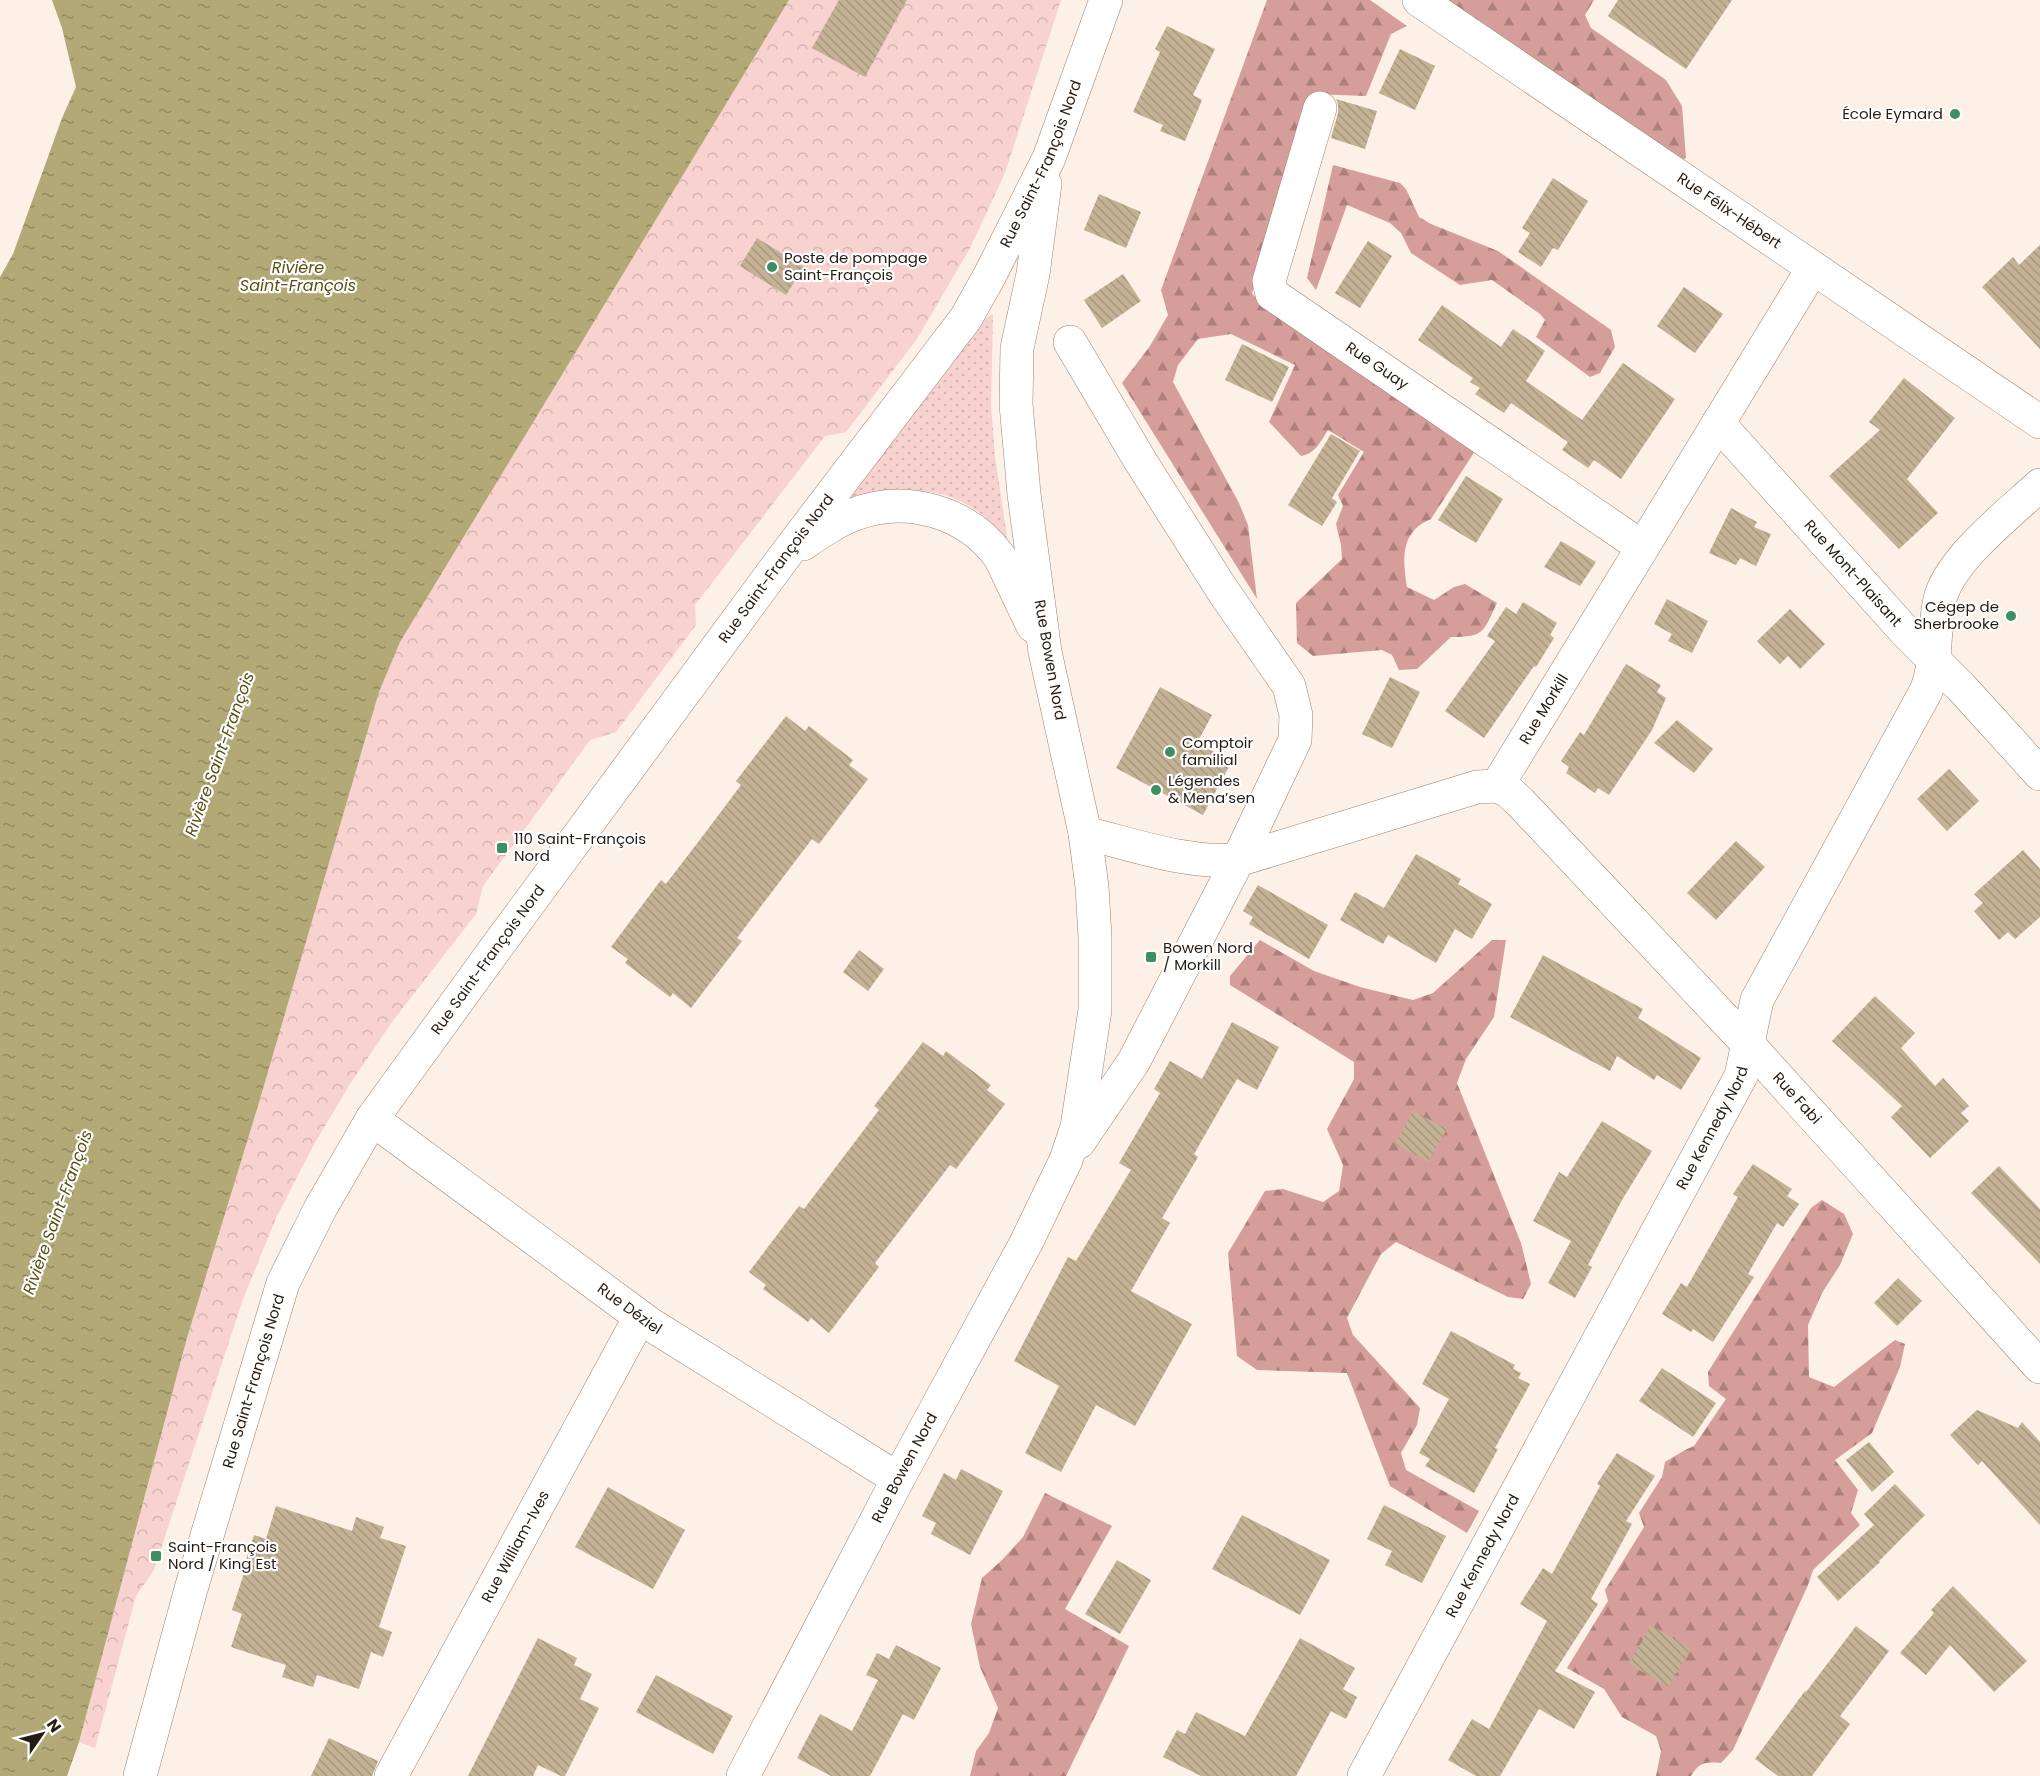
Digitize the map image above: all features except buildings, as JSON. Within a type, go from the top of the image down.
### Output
[{"type":"street","name":"Rue Saint-François Nord","points":[[140,1776],[191,1589],[283,1283],[320,1209],[372,1119],[784,557],[966,318],[1049,158],[1106,0]]},
{"type":"street","name":"Rue Félix-Hébert","points":[[1419,0],[2040,422]]},
{"type":"street","name":"Rue Guay","points":[[1320,108],[1269,281],[1272,294],[1642,547]]},
{"type":"street","name":"Rue Bowen Nord","points":[[743,1776],[898,1479],[1026,1243],[1066,1160],[1077,1127],[1095,1010],[1092,887],[1085,833],[1045,652],[1024,494],[1016,404],[1017,348],[1032,274],[1049,158]]},
{"type":"street","name":"Rue Morkill","points":[[1497,786],[1813,268]]},
{"type":"street","name":"Rue Bowen Nord","points":[[1066,1160],[1134,1061],[1238,860],[1295,740],[1296,715],[1289,686],[1223,591],[1141,462],[1070,342]]},
{"type":"street","name":"Rue Mont-Plaisant","points":[[1718,423],[1895,620],[2040,774]]},
{"type":"street","name":"Rue Kennedy Nord","points":[[1364,1776],[1741,1076],[1758,1000],[1926,691],[1935,661],[1936,624],[1941,597],[1950,576],[1966,556],[2040,485]]},
{"type":"street","points":[[784,557],[829,526],[855,514],[877,508],[904,506],[931,509],[955,518],[977,533],[999,556],[1045,652]]},
{"type":"street","points":[[1085,833],[1191,859],[1238,860],[1477,787],[1497,786]]},
{"type":"street","name":"Rue Fabi","points":[[1497,786],[1508,791],[1521,802],[1747,1043],[2040,1367]]},
{"type":"street","name":"Rue Déziel","points":[[372,1119],[640,1317],[898,1479]]},
{"type":"street","name":"Rue William-Ives","points":[[391,1776],[640,1317]]},
{"type":"green space","points":[[789,0],[1061,0],[1005,173],[970,248],[917,339],[846,432],[825,436],[695,605],[696,625],[616,732],[590,740],[483,886],[476,914],[392,1022],[350,1084],[313,1146],[276,1218],[243,1299],[154,1570],[136,1596],[95,1748],[79,1742],[187,1338],[258,1106],[379,692],[400,641]]},
{"type":"green space","points":[[1267,0],[1370,0],[1407,26],[1391,34],[1366,96],[1311,94],[1252,293],[1263,306],[1475,451],[1431,519],[1421,524],[1409,538],[1404,556],[1405,576],[1407,587],[1434,600],[1454,587],[1465,584],[1497,603],[1482,631],[1471,636],[1451,637],[1417,669],[1399,670],[1392,655],[1382,650],[1313,656],[1297,643],[1296,603],[1342,559],[1336,524],[1343,506],[1338,495],[1364,452],[1328,430],[1314,450],[1301,456],[1269,422],[1295,365],[1231,334],[1198,339],[1178,365],[1173,382],[1239,503],[1248,525],[1257,599],[1122,383],[1150,346],[1168,315],[1161,290]]},
{"type":"green space","points":[[1448,0],[1594,0],[1585,15],[1591,28],[1666,80],[1682,106],[1686,158],[1680,162]]},
{"type":"green space","points":[[1333,165],[1400,183],[1406,189],[1419,217],[1498,251],[1611,330],[1615,347],[1600,373],[1590,377],[1536,337],[1545,320],[1492,280],[1460,285],[1411,253],[1401,233],[1390,223],[1347,205],[1316,290],[1307,278]]},
{"type":"green space","points":[[993,314],[991,405],[995,456],[1007,538],[984,516],[963,503],[931,492],[882,494],[847,502],[986,318]]},
{"type":"green space","points":[[1260,940],[1314,971],[1360,987],[1413,1000],[1433,993],[1492,940],[1506,940],[1494,1017],[1466,1059],[1457,1083],[1521,1243],[1531,1284],[1523,1299],[1508,1297],[1396,1242],[1381,1254],[1347,1318],[1353,1335],[1420,1408],[1417,1425],[1401,1453],[1406,1470],[1479,1511],[1467,1533],[1390,1486],[1347,1373],[1257,1370],[1237,1356],[1228,1253],[1265,1191],[1283,1189],[1323,1202],[1339,1191],[1343,1165],[1327,1129],[1354,1079],[1354,1062],[1230,985],[1230,976]]},
{"type":"green space","points":[[1822,1200],[1844,1214],[1853,1234],[1840,1265],[1822,1293],[1808,1325],[1809,1377],[1834,1387],[1895,1340],[1905,1344],[1900,1367],[1872,1433],[1835,1460],[1858,1490],[1851,1513],[1860,1525],[1813,1570],[1733,1750],[1721,1763],[1703,1764],[1691,1776],[1656,1776],[1661,1751],[1656,1736],[1622,1717],[1604,1689],[1567,1668],[1608,1601],[1605,1590],[1644,1527],[1639,1513],[1662,1477],[1665,1462],[1694,1446],[1726,1399],[1709,1386],[1708,1372],[1811,1208]]},
{"type":"green space","points":[[1045,1493],[1112,1526],[1065,1609],[1129,1646],[1066,1776],[970,1776],[976,1751],[989,1733],[998,1708],[980,1667],[971,1624],[982,1578],[1023,1537]]},
{"type":"water","name":"Rivière Saint-François","points":[[52,0],[789,0],[400,642],[379,692],[258,1106],[187,1338],[79,1742],[67,1776],[0,1776],[0,277],[13,254],[62,118],[76,87],[62,28]]},
{"type":"place","name":"École Eymard","points":[[1955,114]]},
{"type":"place","name":"Poste de pompage Saint-François","points":[[772,267]]},
{"type":"place","name":"Cégep de Sherbrooke","points":[[2011,616]]},
{"type":"place","name":"Comptoir familial","points":[[1170,752]]},
{"type":"place","name":"Légendes & Mena’sen","points":[[1156,790]]},
{"type":"place","name":"110 Saint-François Nord","points":[[502,848]]},
{"type":"place","name":"Bowen Nord / Morkill","points":[[1151,957]]},
{"type":"place","name":"Saint-François Nord / King Est","points":[[156,1556]]}]
